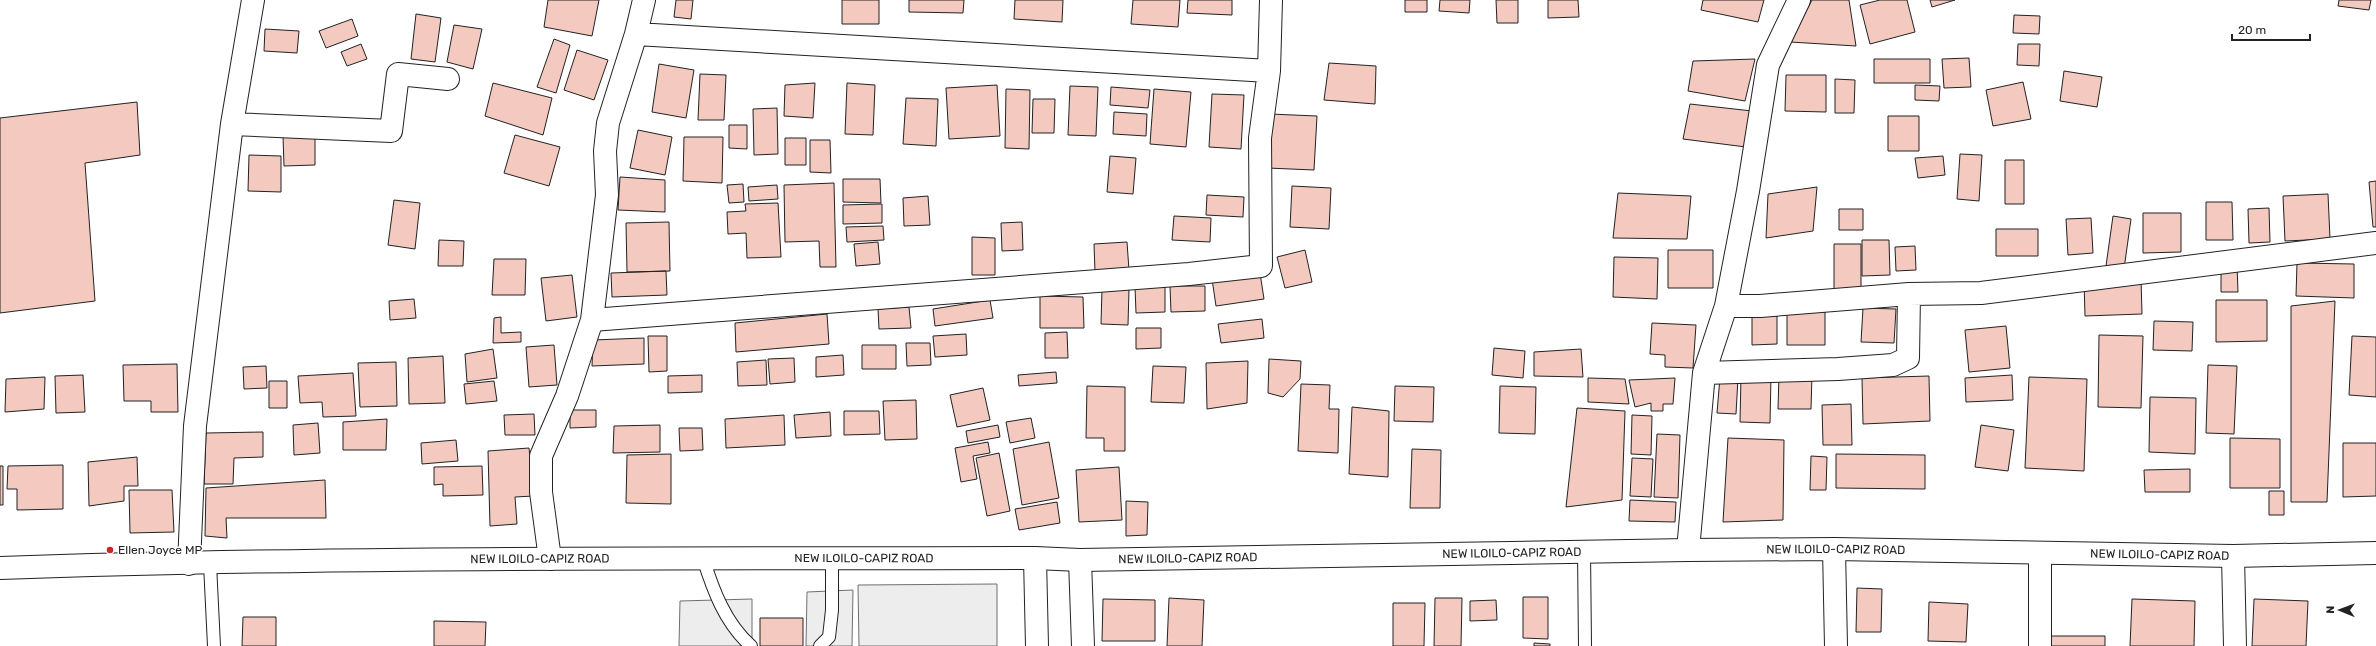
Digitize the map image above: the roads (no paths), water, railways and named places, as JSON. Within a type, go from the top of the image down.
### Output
[{"type":"main road","points":[[199,564],[194,426],[232,124],[253,0]]},
{"type":"main road","points":[[550,559],[541,492],[541,456],[567,396],[592,320],[607,195],[605,151],[608,123],[636,34],[644,0]]},
{"type":"main road","points":[[592,320],[1189,274],[1262,266],[1260,138],[1269,71],[1271,0]]},
{"type":"main road","points":[[1688,550],[1704,373],[1726,306],[1748,191],[1768,65],[1799,0]]},
{"type":"main road","points":[[636,34],[1269,71]]},
{"type":"main road","points":[[232,124],[391,132],[398,74],[448,79]]},
{"type":"main road","points":[[1726,306],[1760,306],[1909,294],[1981,293],[2376,243]]},
{"type":"main road","points":[[1704,373],[1838,370],[1893,365],[1908,358],[1909,294]]},
{"type":"main road","points":[[1834,549],[1836,646]]},
{"type":"main road","name":"NEW ILOILO-CAPIZ ROAD","points":[[0,568],[550,559],[1035,558],[1080,560],[1584,551],[1834,549],[2233,556],[2376,553]]},
{"type":"main road","points":[[2040,553],[2040,646]]},
{"type":"main road","points":[[2233,556],[2235,646]]},
{"type":"main road","points":[[1035,558],[1037,646]]},
{"type":"main road","points":[[1080,560],[1083,646]]},
{"type":"lane","points":[[1584,551],[1585,646]]},
{"type":"lane","points":[[703,558],[715,596],[742,638],[751,646]]},
{"type":"lane","points":[[820,646],[829,637],[832,610],[832,558]]},
{"type":"lane","points":[[199,564],[214,646]]},
{"type":"place","name":"Ellen Joyce MP","points":[[110,550]]}]
